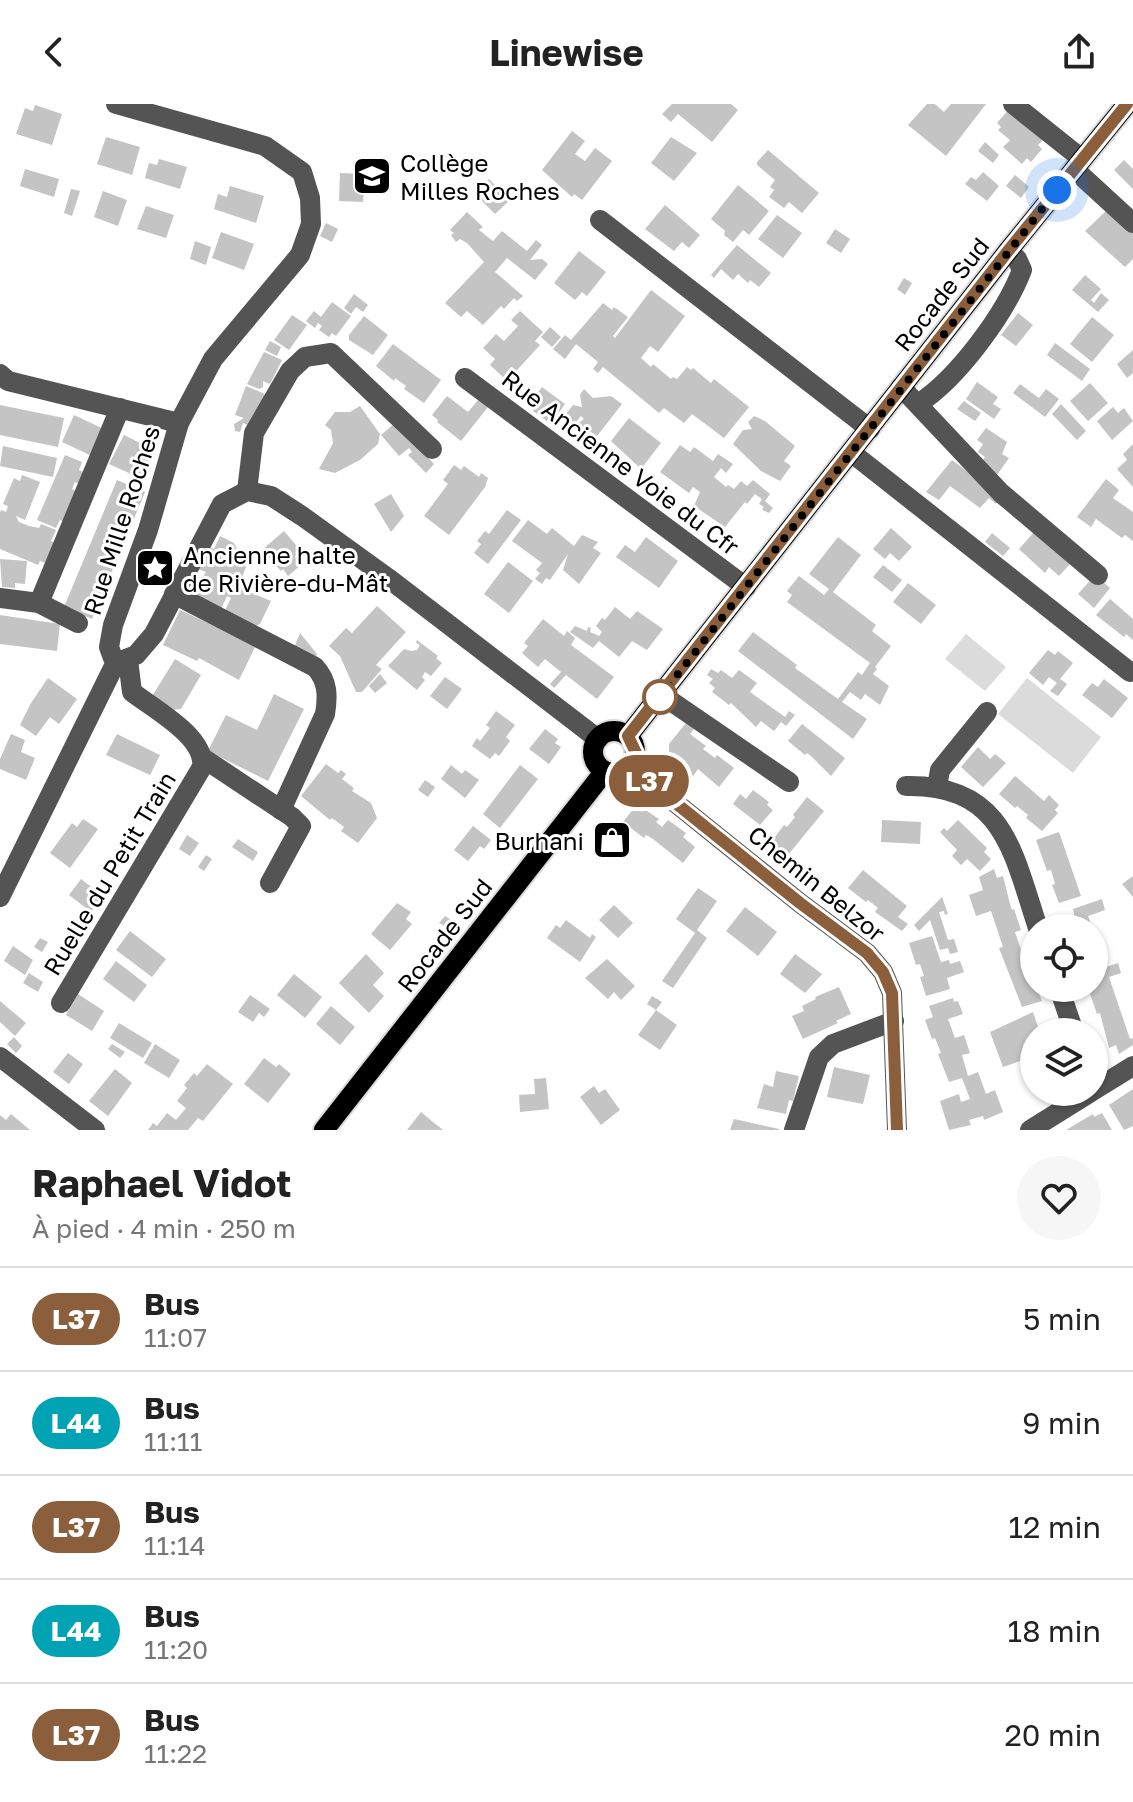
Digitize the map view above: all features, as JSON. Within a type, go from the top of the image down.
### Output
[{"type":"main road","name":"Rocade Sud","points":[[628,736],[1127,104]]},
{"type":"main road","points":[[609,732],[628,736],[636,753],[632,765],[622,772],[605,771],[593,757],[598,739],[609,732]]},
{"type":"main road","name":"Rocade Sud","points":[[324,1130],[605,771]]},
{"type":"street","name":"Rue Mille Roches","points":[[116,104],[265,146],[302,172],[310,198],[311,224],[300,255],[213,359],[179,423],[148,530],[113,625],[109,647],[113,658],[123,660]]},
{"type":"street","points":[[1013,104],[1078,164],[1133,223]]},
{"type":"street","points":[[600,220],[870,429]]},
{"type":"street","points":[[918,404],[935,393],[956,372],[1017,283],[1022,270],[1017,259],[1008,251]]},
{"type":"street","points":[[247,491],[254,433],[290,371],[305,357],[331,353],[432,449]]},
{"type":"street","points":[[0,374],[8,381],[179,423]]},
{"type":"street","name":"Rue Ancienne Voie du Cfr","points":[[465,378],[746,587]]},
{"type":"street","points":[[901,387],[1001,493],[1098,575]]},
{"type":"street","points":[[39,603],[120,408]]},
{"type":"street","points":[[852,453],[1130,672]]},
{"type":"street","points":[[0,897],[123,660],[136,655],[154,634],[222,504],[247,491],[271,496],[302,516],[598,739]]},
{"type":"street","points":[[174,594],[315,667],[323,675],[327,700],[325,714],[281,810]]},
{"type":"street","points":[[0,598],[39,603],[78,623]]},
{"type":"street","name":"Ruelle du Petit Train","points":[[61,1003],[202,767],[201,750],[188,734],[132,692],[123,660]]},
{"type":"street","points":[[662,695],[789,782]]},
{"type":"street","points":[[937,787],[940,770],[987,712]]},
{"type":"street","points":[[203,758],[301,826],[270,883]]},
{"type":"street","name":"Chemin Belzor","points":[[632,765],[800,903],[867,953],[883,972],[892,993],[897,1130]]},
{"type":"street","points":[[906,786],[952,791],[973,802],[997,822],[1012,849],[1033,914]]},
{"type":"street","points":[[794,1130],[819,1057],[833,1044],[894,1021]]},
{"type":"street","points":[[0,1057],[95,1130]]},
{"type":"street","points":[[1108,1081],[1133,1066]]},
{"type":"street","points":[[1030,1130],[1068,1106]]},
{"type":"shaded area","points":[[966,634],[1006,667],[985,691],[945,659]]},
{"type":"shaded area","points":[[1027,678],[1101,737],[1073,773],[998,714]]},
{"type":"building","points":[[672,104],[731,104],[738,110],[712,142],[678,114],[671,122],[662,114]]},
{"type":"building","points":[[927,104],[935,104],[944,112],[951,104],[986,104],[946,156],[908,125]]},
{"type":"building","points":[[35,105],[62,114],[52,145],[16,134],[25,108],[33,111]]},
{"type":"building","points":[[1010,108],[1046,137],[1038,145],[1042,149],[1031,162],[1027,158],[1022,164],[1003,147],[1010,140],[998,130],[1001,127],[997,123]]},
{"type":"building","points":[[572,131],[585,141],[575,154],[585,161],[595,148],[612,161],[582,200],[574,194],[572,197],[542,170]]},
{"type":"building","points":[[106,137],[140,147],[132,175],[97,164]]},
{"type":"building","points":[[671,137],[697,153],[674,181],[651,163]]},
{"type":"building","points":[[985,142],[999,155],[993,163],[978,151]]},
{"type":"building","points":[[768,150],[819,193],[802,213],[789,202],[784,208],[769,197],[775,180],[757,165]]},
{"type":"building","points":[[159,159],[187,167],[180,189],[145,178],[149,163],[157,165]]},
{"type":"building","points":[[1124,160],[1133,169],[1133,189],[1114,170]]},
{"type":"building","points":[[25,169],[59,179],[54,197],[20,186]]},
{"type":"building","points":[[983,172],[999,186],[987,201],[965,184],[971,177],[976,180]]},
{"type":"building","points":[[340,173],[365,174],[363,202],[339,201]]},
{"type":"building","points":[[1015,175],[1029,187],[1021,198],[1006,186]]},
{"type":"building","points":[[489,179],[510,200],[495,214],[474,193]]},
{"type":"building","points":[[738,185],[769,211],[749,235],[743,230],[733,242],[711,219]]},
{"type":"building","points":[[230,186],[264,196],[256,223],[214,209],[218,194],[227,197]]},
{"type":"building","points":[[71,189],[80,191],[72,216],[64,213]]},
{"type":"building","points":[[103,191],[127,200],[118,226],[94,217]]},
{"type":"building","points":[[665,205],[700,235],[689,248],[682,242],[674,251],[645,229]]},
{"type":"building","points":[[146,206],[174,215],[166,238],[137,229]]},
{"type":"building","points":[[1107,210],[1133,233],[1133,259],[1125,267],[1085,231]]},
{"type":"building","points":[[467,212],[483,227],[479,230],[493,241],[502,231],[527,251],[536,240],[542,245],[530,260],[542,259],[548,264],[535,280],[507,258],[495,272],[523,296],[517,301],[514,298],[504,309],[501,306],[483,325],[467,311],[461,317],[445,303],[484,262],[467,243],[460,239],[456,242],[451,235],[454,233],[450,230]]},
{"type":"building","points":[[777,215],[802,233],[783,258],[758,239]]},
{"type":"building","points":[[326,223],[338,229],[332,242],[320,236]]},
{"type":"building","points":[[835,229],[850,239],[841,253],[826,243]]},
{"type":"building","points":[[221,232],[254,244],[244,270],[212,258]]},
{"type":"building","points":[[195,241],[211,247],[206,265],[190,259]]},
{"type":"building","points":[[737,245],[771,273],[759,287],[738,274],[733,280],[721,269],[714,278],[711,275]]},
{"type":"building","points":[[579,251],[606,272],[587,296],[582,292],[575,300],[554,283]]},
{"type":"building","points":[[1085,275],[1101,289],[1091,300],[1094,303],[1101,293],[1109,300],[1098,312],[1072,290]]},
{"type":"building","points":[[904,278],[912,283],[905,295],[897,289]]},
{"type":"building","points":[[651,290],[685,316],[658,352],[650,346],[641,358],[671,379],[677,379],[687,367],[693,368],[711,383],[714,379],[749,407],[724,438],[692,414],[684,423],[664,408],[659,413],[603,367],[598,373],[593,369],[598,362],[576,344],[565,359],[553,349],[565,335],[571,340],[603,303],[628,317],[613,336],[615,338]]},
{"type":"building","points":[[354,294],[368,305],[363,312],[356,307],[351,314],[344,308]]},
{"type":"building","points":[[332,302],[351,316],[336,336],[332,333],[329,337],[319,330],[322,326],[318,323],[315,328],[306,321],[314,311],[321,317]]},
{"type":"building","points":[[520,311],[543,332],[535,341],[540,345],[507,381],[490,365],[495,359],[483,348],[496,334],[504,341],[518,326],[511,320]]},
{"type":"building","points":[[1018,313],[1033,325],[1016,346],[1001,335]]},
{"type":"building","points":[[292,315],[307,325],[289,350],[274,340]]},
{"type":"building","points":[[364,316],[388,335],[373,355],[349,340],[349,335]]},
{"type":"building","points":[[1092,317],[1114,335],[1092,362],[1070,344]]},
{"type":"building","points":[[550,327],[561,337],[552,347],[541,337]]},
{"type":"building","points":[[270,341],[281,347],[277,356],[265,350]]},
{"type":"building","points":[[1055,343],[1090,369],[1082,381],[1047,355]]},
{"type":"building","points":[[393,344],[441,380],[424,403],[404,389],[406,386],[395,378],[394,381],[376,366]]},
{"type":"building","points":[[1133,350],[1133,373],[1127,378],[1117,364]]},
{"type":"building","points":[[264,352],[282,360],[270,384],[263,381],[263,387],[259,389],[247,384]]},
{"type":"building","points":[[977,382],[998,397],[993,404],[1001,409],[994,419],[966,399]]},
{"type":"building","points":[[1090,383],[1108,403],[1088,421],[1070,401]]},
{"type":"building","points":[[1020,384],[1039,398],[1046,389],[1059,399],[1045,417],[1013,393]]},
{"type":"building","points":[[246,386],[265,394],[252,427],[243,423],[240,432],[235,431],[234,424],[244,418],[235,415]]},
{"type":"building","points":[[542,387],[565,404],[551,424],[533,411],[538,403],[533,399]]},
{"type":"building","points":[[584,389],[593,398],[611,396],[622,404],[597,436],[588,430],[569,440],[578,423],[584,419],[581,416],[566,434],[562,431],[571,419],[566,414],[573,405],[582,407],[580,395]]},
{"type":"building","points":[[447,396],[468,412],[479,399],[488,407],[461,441],[432,415]]},
{"type":"building","points":[[964,401],[981,413],[975,421],[957,409]]},
{"type":"building","points":[[1061,404],[1086,431],[1077,440],[1052,414]]},
{"type":"building","points":[[0,405],[64,418],[58,447],[0,435]]},
{"type":"building","points":[[360,406],[380,434],[378,444],[360,460],[335,473],[319,469],[333,443],[331,430],[325,425],[335,412],[350,412]]},
{"type":"building","points":[[1113,407],[1118,413],[1124,408],[1133,421],[1112,440],[1097,421]]},
{"type":"building","points":[[74,415],[106,430],[94,457],[62,442]]},
{"type":"building","points":[[754,416],[765,421],[795,446],[784,461],[791,466],[780,481],[761,471],[733,444],[743,430],[752,429],[748,422]]},
{"type":"building","points":[[629,418],[661,443],[641,469],[611,441]]},
{"type":"building","points":[[395,423],[434,464],[426,473],[408,455],[412,452],[409,448],[399,456],[381,435]]},
{"type":"building","points":[[986,428],[1007,442],[1002,454],[1009,458],[997,475],[980,464],[985,457],[978,452],[983,444],[977,440]]},
{"type":"building","points":[[124,435],[154,450],[140,478],[109,464]]},
{"type":"building","points":[[1133,444],[1133,487],[1117,469],[1127,460],[1123,454]]},
{"type":"building","points":[[680,445],[690,452],[694,447],[713,461],[718,454],[733,464],[726,473],[721,468],[714,477],[726,487],[728,485],[734,489],[741,481],[747,486],[753,480],[770,494],[765,501],[773,508],[769,513],[762,510],[764,507],[759,504],[762,499],[755,494],[725,527],[694,506],[700,492],[693,487],[689,493],[660,472]]},
{"type":"building","points":[[3,446],[57,458],[53,477],[0,466]]},
{"type":"building","points":[[65,455],[82,462],[79,470],[86,473],[81,485],[75,482],[72,489],[79,492],[66,523],[60,520],[56,528],[37,520]]},
{"type":"building","points":[[952,460],[1001,497],[996,504],[989,498],[980,508],[950,486],[939,500],[926,492]]},
{"type":"building","points":[[454,465],[461,470],[464,466],[479,477],[481,473],[488,478],[485,487],[449,535],[424,516],[448,484],[443,480]]},
{"type":"building","points":[[22,475],[40,482],[25,520],[16,516],[19,522],[29,526],[39,528],[41,524],[56,530],[51,541],[57,544],[49,564],[40,561],[38,565],[0,549],[0,513],[1,510],[6,512],[8,506],[3,504],[14,478],[20,481]]},
{"type":"building","points":[[1106,479],[1119,490],[1113,498],[1133,512],[1133,541],[1125,535],[1122,538],[1096,519],[1091,527],[1077,517]]},
{"type":"building","points":[[117,480],[145,492],[92,619],[64,607]]},
{"type":"building","points":[[391,494],[404,516],[391,532],[374,504]]},
{"type":"building","points":[[507,510],[521,520],[488,564],[474,553],[481,544],[477,541],[485,531],[489,534]]},
{"type":"building","points":[[528,520],[547,534],[552,528],[574,546],[582,535],[598,542],[593,548],[601,553],[579,584],[563,570],[568,554],[550,580],[546,578],[542,584],[535,579],[540,573],[536,570],[542,563],[512,541]]},
{"type":"building","points":[[891,528],[912,547],[899,561],[890,553],[885,559],[873,549]]},
{"type":"building","points":[[284,531],[301,551],[295,557],[301,565],[288,576],[262,550]]},
{"type":"building","points":[[1035,531],[1071,563],[1059,576],[1049,567],[1045,573],[1019,549]]},
{"type":"building","points":[[992,533],[1010,548],[1003,556],[985,542]]},
{"type":"building","points":[[220,536],[234,543],[246,567],[240,582],[249,586],[247,591],[271,601],[260,624],[252,628],[223,615],[231,598],[227,596],[221,609],[190,595],[198,578],[206,572],[198,569],[209,547],[214,549]]},
{"type":"building","points":[[646,537],[678,561],[659,588],[616,557],[625,545],[635,552]]},
{"type":"building","points":[[838,537],[861,555],[833,592],[876,625],[872,631],[891,646],[873,674],[889,686],[880,705],[865,694],[861,700],[850,692],[842,702],[867,719],[853,739],[738,651],[753,632],[838,699],[858,672],[862,675],[870,663],[787,602],[792,595],[787,591],[799,576],[824,595],[829,589],[809,574]]},
{"type":"building","points":[[0,559],[27,561],[25,584],[15,583],[15,588],[2,587]]},
{"type":"building","points":[[508,562],[533,581],[509,613],[484,594]]},
{"type":"building","points":[[883,565],[902,580],[892,592],[873,577]]},
{"type":"building","points":[[1095,575],[1110,588],[1094,608],[1078,594]]},
{"type":"building","points":[[908,583],[936,605],[921,624],[893,602]]},
{"type":"building","points":[[1110,599],[1133,619],[1133,640],[1126,634],[1124,637],[1096,615]]},
{"type":"building","points":[[377,606],[406,632],[376,665],[382,669],[362,692],[356,692],[340,656],[329,646],[346,628],[352,633]]},
{"type":"building","points":[[615,607],[630,619],[637,611],[663,629],[647,650],[632,641],[619,657],[599,641],[593,648],[570,632],[575,626],[587,631],[588,627],[591,628],[590,632],[599,636],[602,632],[596,626]]},
{"type":"building","points":[[180,610],[256,645],[239,680],[199,658],[197,661],[163,645]]},
{"type":"building","points":[[0,615],[60,624],[57,651],[0,644]]},
{"type":"building","points":[[543,619],[564,636],[567,631],[575,638],[571,645],[614,677],[597,699],[566,675],[554,688],[550,684],[561,672],[545,659],[538,667],[522,653],[528,646],[524,643]]},
{"type":"building","points":[[300,633],[317,654],[314,660],[293,650]]},
{"type":"building","points":[[417,640],[438,656],[436,658],[442,663],[431,676],[425,672],[422,677],[425,680],[417,690],[388,666],[404,649],[417,650],[420,645],[416,643]]},
{"type":"building","points":[[1048,650],[1055,655],[1058,651],[1073,663],[1060,679],[1067,684],[1058,696],[1050,691],[1057,683],[1049,677],[1043,685],[1029,673]]},
{"type":"building","points":[[175,659],[201,675],[181,709],[172,710],[151,698]]},
{"type":"building","points":[[711,669],[718,673],[721,670],[732,678],[739,670],[757,683],[750,692],[785,717],[789,711],[795,715],[786,726],[781,722],[774,731],[761,721],[756,727],[731,703],[729,705],[712,692],[715,688],[709,683],[713,679],[707,675]]},
{"type":"building","points":[[380,674],[387,683],[375,693],[369,686]]},
{"type":"building","points":[[445,677],[462,689],[447,709],[430,696]]},
{"type":"building","points":[[48,678],[77,699],[59,724],[50,717],[36,736],[20,725]]},
{"type":"building","points":[[1104,679],[1128,698],[1112,718],[1082,695],[1092,683],[1098,687]]},
{"type":"building","points":[[274,694],[304,709],[268,781],[208,751],[226,715],[257,730]]},
{"type":"building","points":[[496,711],[515,725],[506,737],[510,741],[499,756],[495,753],[490,759],[472,746],[490,728],[486,725]]},
{"type":"building","points":[[686,723],[694,729],[690,734],[706,746],[703,749],[734,768],[719,787],[698,769],[693,776],[669,758],[669,744]]},
{"type":"building","points":[[802,724],[845,758],[831,776],[811,756],[805,755],[788,741]]},
{"type":"building","points":[[545,729],[558,739],[555,743],[561,747],[549,764],[529,749]]},
{"type":"building","points":[[11,734],[25,740],[21,752],[35,758],[26,780],[0,769],[0,759]]},
{"type":"building","points":[[117,734],[160,755],[150,775],[106,755]]},
{"type":"building","points":[[978,747],[990,759],[995,754],[1006,763],[983,787],[961,767]]},
{"type":"building","points":[[326,764],[338,773],[341,770],[346,774],[342,779],[354,788],[352,791],[371,803],[377,818],[358,843],[341,831],[344,827],[332,818],[330,820],[301,796]]},
{"type":"building","points":[[451,765],[462,774],[465,770],[479,780],[465,798],[441,779]]},
{"type":"building","points":[[520,765],[538,779],[500,828],[483,814]]},
{"type":"building","points":[[1015,776],[1044,801],[1049,795],[1059,805],[1055,810],[1058,813],[1042,831],[1026,818],[1028,815],[999,794]]},
{"type":"building","points":[[425,780],[435,787],[428,797],[418,790]]},
{"type":"building","points":[[753,790],[769,802],[767,805],[773,810],[760,825],[733,804],[740,794],[746,799]]},
{"type":"building","points":[[807,797],[824,811],[788,855],[771,842],[795,817],[793,815]]},
{"type":"building","points":[[635,807],[659,819],[656,822],[662,827],[668,820],[686,833],[683,837],[695,847],[683,863],[653,839],[646,835],[644,838],[623,822]]},
{"type":"building","points":[[83,819],[98,829],[70,868],[50,853],[72,823],[77,827]]},
{"type":"building","points":[[882,820],[921,822],[920,844],[881,842]]},
{"type":"building","points":[[958,820],[987,848],[984,852],[991,859],[980,871],[967,859],[961,865],[952,856],[957,850],[940,832],[944,828],[947,831]]},
{"type":"building","points":[[473,826],[491,840],[484,849],[480,846],[468,861],[454,850]]},
{"type":"building","points":[[1059,832],[1081,896],[1059,903],[1052,885],[1055,884],[1051,870],[1047,871],[1036,840]]},
{"type":"building","points":[[187,835],[199,843],[190,856],[179,849]]},
{"type":"building","points":[[238,839],[258,852],[253,861],[232,847]]},
{"type":"building","points":[[206,855],[212,859],[204,871],[198,867]]},
{"type":"building","points":[[994,869],[997,878],[1003,876],[1020,927],[1015,932],[1020,947],[1020,1002],[999,948],[1003,947],[991,911],[976,916],[969,895],[983,890],[979,877]]},
{"type":"building","points":[[863,870],[907,906],[898,917],[908,924],[902,931],[875,912],[878,908],[868,900],[866,902],[848,888]]},
{"type":"building","points":[[1133,876],[1133,897],[1122,884]]},
{"type":"building","points":[[81,879],[103,896],[91,912],[69,895]]},
{"type":"building","points":[[698,888],[717,901],[697,930],[707,938],[673,988],[662,981],[695,933],[676,919]]},
{"type":"building","points":[[942,897],[948,914],[939,912],[948,940],[954,939],[958,952],[950,954],[948,948],[940,950],[930,920],[919,931],[914,925]]},
{"type":"building","points":[[1102,899],[1105,910],[1094,914],[1074,914],[1073,909]]},
{"type":"building","points":[[397,903],[411,912],[406,919],[412,924],[390,950],[371,934]]},
{"type":"building","points":[[614,905],[633,923],[618,938],[599,920]]},
{"type":"building","points":[[745,907],[777,932],[758,956],[726,931]]},
{"type":"building","points":[[445,916],[461,926],[456,932],[439,923]]},
{"type":"building","points":[[566,920],[590,938],[592,934],[596,937],[580,962],[547,938],[556,925],[560,928]]},
{"type":"building","points":[[130,931],[166,959],[152,977],[116,950]]},
{"type":"building","points":[[932,936],[941,962],[949,960],[950,964],[960,961],[964,972],[947,978],[950,989],[926,996],[920,977],[924,976],[920,964],[916,965],[909,943]]},
{"type":"building","points":[[40,938],[48,942],[42,952],[34,947]]},
{"type":"building","points":[[13,946],[33,960],[25,975],[4,961]]},
{"type":"building","points":[[366,954],[384,973],[373,985],[384,996],[369,1013],[339,983]]},
{"type":"building","points":[[795,954],[822,974],[805,993],[780,974]]},
{"type":"building","points":[[607,959],[635,986],[621,1000],[614,992],[608,999],[585,978]]},
{"type":"building","points":[[116,961],[147,985],[134,1002],[103,979]]},
{"type":"building","points":[[1118,963],[1121,973],[1109,977],[1133,1045],[1119,1054],[1116,1045],[1109,1048],[1108,1018],[1097,1014],[1093,1002],[1108,1002],[1108,966]]},
{"type":"building","points":[[29,973],[43,982],[38,992],[23,983]]},
{"type":"building","points":[[294,974],[322,997],[305,1018],[277,995]]},
{"type":"building","points":[[839,987],[851,1014],[803,1039],[792,1016],[804,1011],[802,1006],[815,997]]},
{"type":"building","points":[[78,994],[104,1011],[92,1031],[66,1015]]},
{"type":"building","points":[[250,995],[270,1009],[264,1017],[259,1013],[253,1022],[238,1012]]},
{"type":"building","points":[[652,996],[662,1002],[656,1010],[647,1004]]},
{"type":"building","points":[[953,998],[954,1002],[958,1001],[963,1014],[948,1019],[955,1038],[964,1035],[970,1053],[962,1055],[968,1076],[978,1072],[986,1094],[995,1090],[1003,1112],[984,1120],[983,1116],[969,1120],[971,1125],[949,1130],[940,1101],[959,1094],[961,1102],[970,1099],[962,1078],[949,1082],[938,1054],[941,1053],[925,1020],[933,1017],[929,1006]]},
{"type":"building","points":[[0,1001],[26,1023],[15,1036],[0,1022]]},
{"type":"building","points":[[1020,1002],[1039,1002],[1022,1007]]},
{"type":"building","points":[[331,1006],[355,1027],[340,1045],[316,1024]]},
{"type":"building","points":[[656,1010],[677,1025],[660,1050],[638,1035]]},
{"type":"building","points":[[1033,1012],[1035,1018],[1020,1018]]},
{"type":"building","points":[[1020,1018],[1020,1061],[1003,1067],[990,1032]]},
{"type":"building","points":[[119,1023],[152,1043],[143,1058],[110,1038]]},
{"type":"building","points":[[14,1037],[22,1046],[16,1053],[7,1044]]},
{"type":"building","points":[[112,1044],[125,1052],[120,1058],[108,1049]]},
{"type":"building","points":[[155,1044],[180,1060],[169,1078],[144,1063]]},
{"type":"building","points":[[68,1053],[83,1064],[69,1084],[53,1072]]},
{"type":"building","points":[[264,1058],[276,1067],[279,1064],[291,1074],[268,1103],[244,1084]]},
{"type":"building","points":[[207,1064],[233,1084],[203,1121],[198,1118],[188,1130],[148,1130],[153,1123],[157,1126],[167,1113],[176,1120],[186,1108],[177,1101],[187,1088],[184,1085]]},
{"type":"building","points":[[834,1067],[870,1075],[863,1104],[827,1097]]},
{"type":"building","points":[[115,1069],[132,1083],[108,1116],[89,1101]]},
{"type":"building","points":[[776,1071],[799,1076],[793,1101],[789,1100],[786,1114],[757,1108],[764,1084],[773,1087]]},
{"type":"building","points":[[546,1078],[549,1109],[520,1112],[519,1095],[535,1094],[534,1079]]},
{"type":"building","points":[[594,1086],[599,1093],[605,1089],[620,1110],[601,1125],[580,1097]]},
{"type":"building","points":[[1133,1089],[1133,1126],[1124,1130],[1109,1105]]},
{"type":"building","points":[[421,1112],[427,1117],[443,1130],[407,1130]]},
{"type":"building","points":[[1102,1113],[1112,1130],[1066,1130],[1093,1114],[1094,1117]]},
{"type":"building","points":[[11,1114],[30,1130],[0,1130],[0,1115],[6,1120]]},
{"type":"building","points":[[734,1119],[779,1129],[779,1130],[730,1130]]},
{"type":"bus line","name":"L37","points":[[897,1130],[892,993],[883,972],[867,953],[652,784],[632,765],[636,753],[628,736],[1127,104]]},
{"type":"place","name":"Collège Milles Roches","points":[[372,176]]},
{"type":"place","name":"Ancienne halte de Rivière-du-Mât","points":[[155,568]]},
{"type":"place","name":"Burhani","points":[[612,840]]},
{"type":"route","points":[[660,697],[1057,190]]}]
